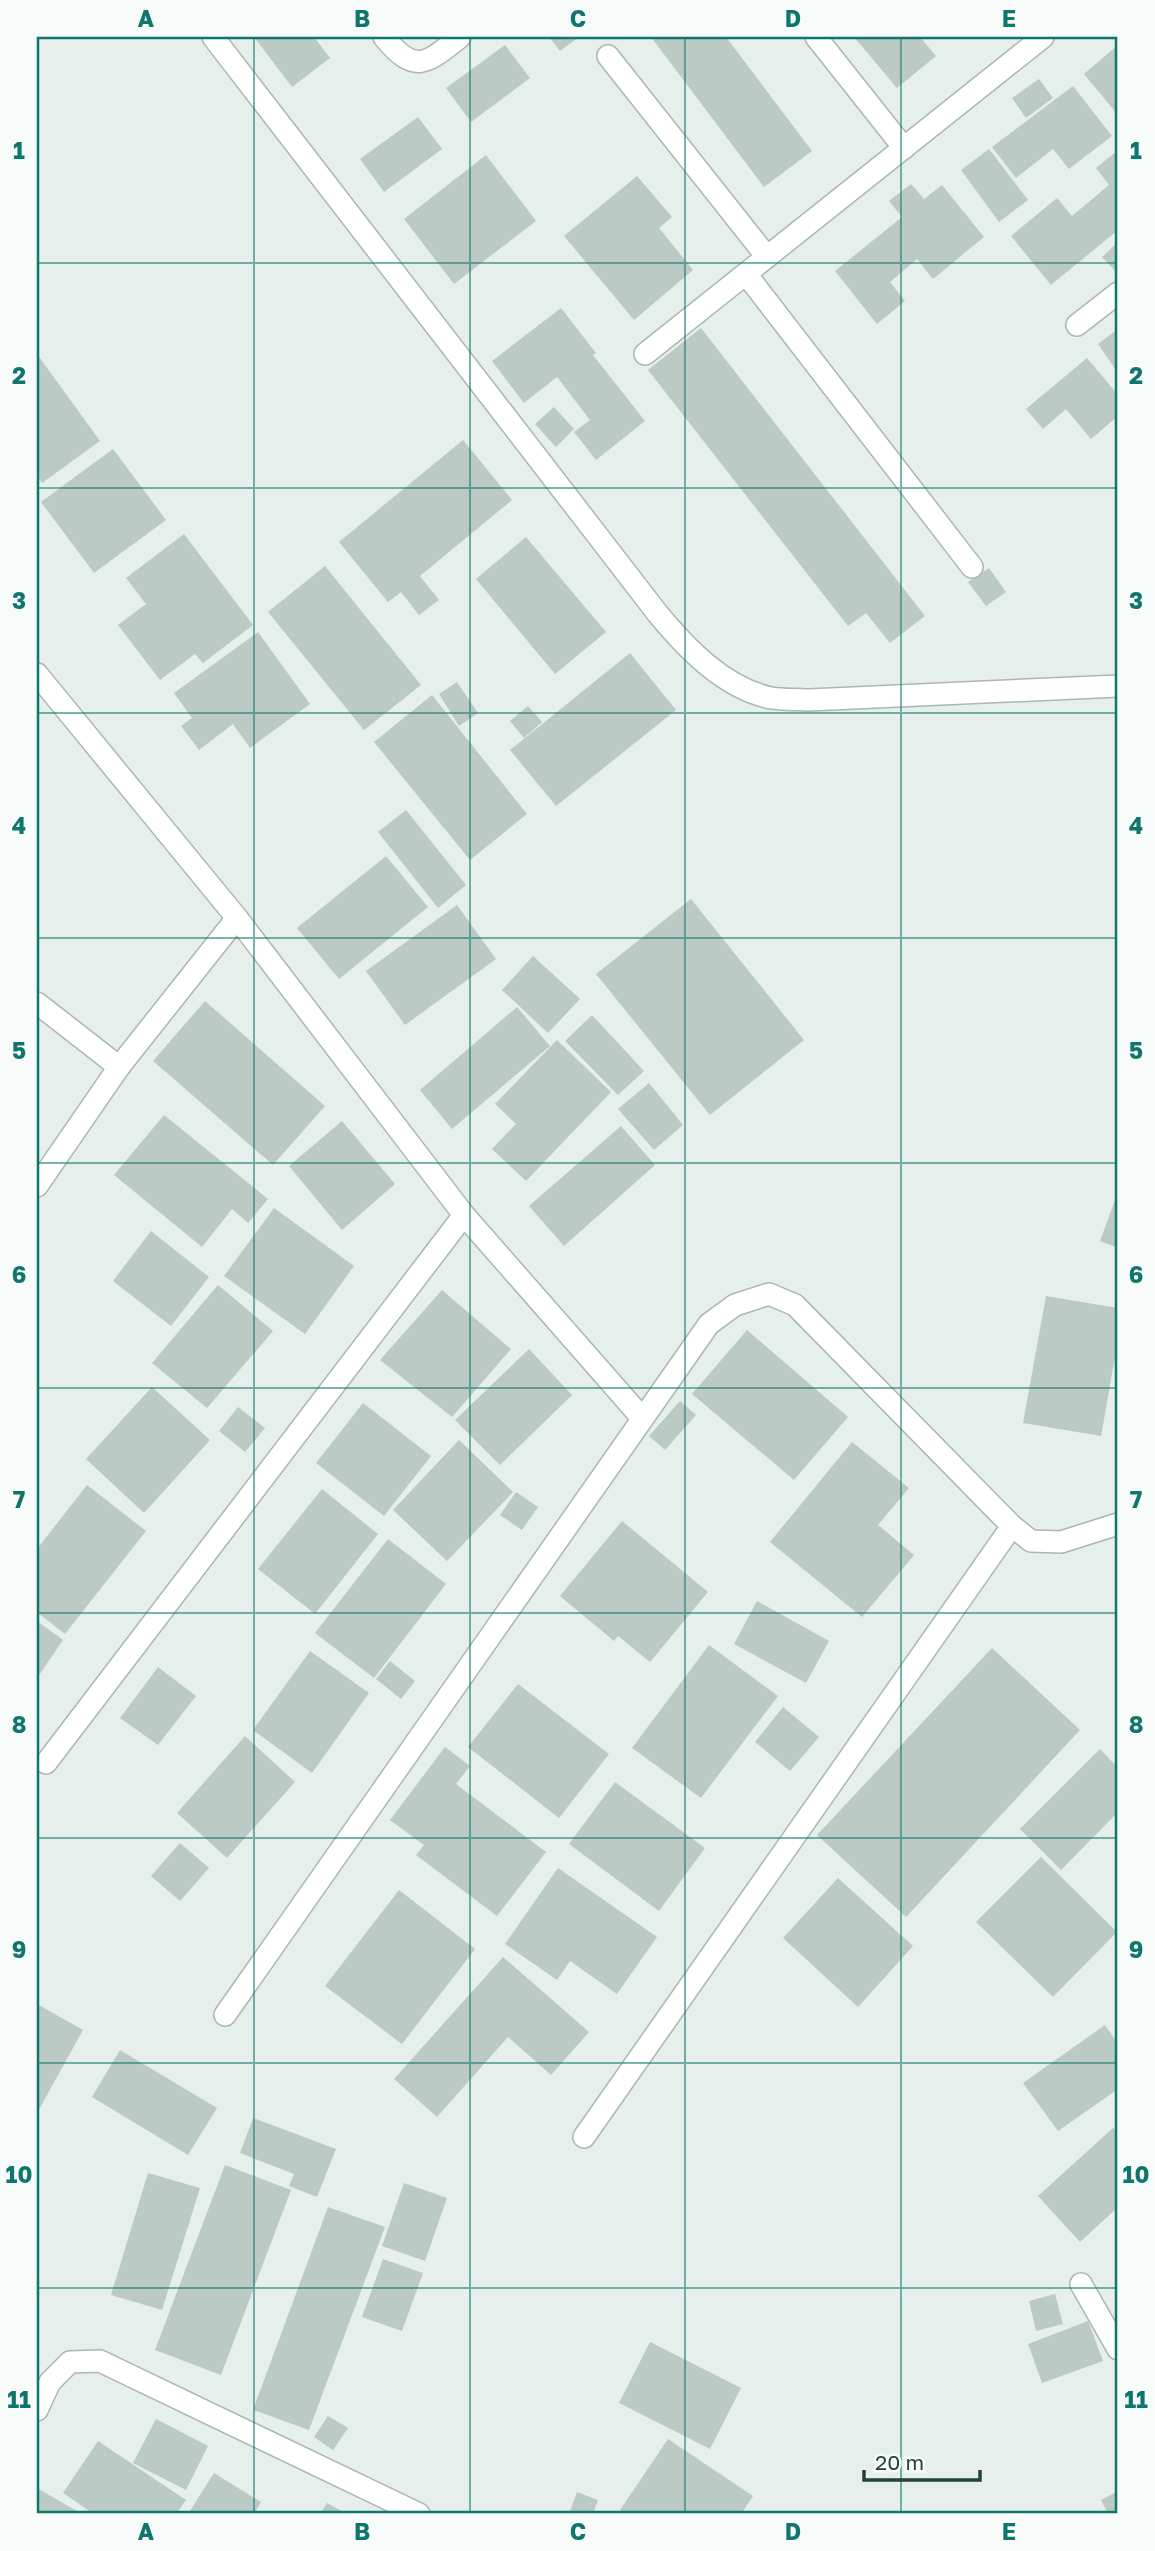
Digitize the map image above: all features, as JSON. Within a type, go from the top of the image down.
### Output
[{"type":"street","points":[[213,37],[658,614],[684,645],[709,667],[739,685],[770,698],[809,700],[1118,686]]},
{"type":"street","points":[[384,37],[398,55],[412,62],[433,58],[460,37]]},
{"type":"street","points":[[816,37],[904,148]]},
{"type":"street","points":[[645,354],[1043,37]]},
{"type":"street","points":[[608,57],[767,257]]},
{"type":"street","points":[[746,274],[972,567]]},
{"type":"street","points":[[1077,325],[1118,293]]},
{"type":"street","points":[[37,674],[237,918],[464,1214],[642,1418]]},
{"type":"street","points":[[37,1186],[119,1067],[237,918]]},
{"type":"street","points":[[37,1003],[119,1067]]},
{"type":"street","points":[[46,1763],[464,1214]]},
{"type":"street","points":[[225,2015],[709,1324],[735,1305],[769,1294],[795,1305],[1012,1526],[1031,1541],[1061,1542],[1118,1524]]},
{"type":"street","points":[[584,2137],[1012,1526]]},
{"type":"street","points":[[1082,2284],[1118,2349]]},
{"type":"street","points":[[37,2410],[50,2382],[70,2362],[100,2361],[393,2508],[419,2514]]},
{"type":"building","points":[[254,37],[314,37],[330,58],[292,87]]},
{"type":"building","points":[[549,37],[579,37],[560,51]]},
{"type":"building","points":[[651,37],[726,37],[812,151],[764,187]]},
{"type":"building","points":[[854,37],[920,37],[936,56],[897,88]]},
{"type":"building","points":[[505,45],[530,78],[471,122],[446,88]]},
{"type":"building","points":[[1118,45],[1118,115],[1084,74]]},
{"type":"building","points":[[1039,79],[1053,98],[1026,118],[1012,98]]},
{"type":"building","points":[[1073,86],[1112,136],[1069,169],[1053,149],[1016,178],[992,147]]},
{"type":"building","points":[[418,117],[442,149],[384,192],[360,159]]},
{"type":"building","points":[[989,149],[1028,200],[999,222],[961,170]]},
{"type":"building","points":[[1118,150],[1118,230],[1051,285],[1011,236],[1057,198],[1072,216],[1109,185],[1096,168]]},
{"type":"building","points":[[486,155],[536,221],[454,284],[404,219]]},
{"type":"building","points":[[637,176],[672,217],[659,228],[693,270],[634,320],[564,236]]},
{"type":"building","points":[[911,184],[924,199],[942,185],[984,237],[933,279],[917,259],[890,282],[905,301],[877,324],[835,271],[902,217],[889,201]]},
{"type":"building","points":[[1118,242],[1118,274],[1102,257]]},
{"type":"building","points":[[561,308],[596,353],[593,355],[645,421],[596,460],[574,432],[590,420],[557,377],[524,403],[492,361]]},
{"type":"building","points":[[701,328],[925,616],[890,643],[866,613],[848,626],[648,370]]},
{"type":"building","points":[[1118,329],[1118,373],[1098,344]]},
{"type":"building","points":[[37,354],[100,441],[42,483],[37,476]]},
{"type":"building","points":[[1087,358],[1118,395],[1118,416],[1091,439],[1066,409],[1043,429],[1026,409]]},
{"type":"building","points":[[554,407],[574,429],[556,447],[535,424]]},
{"type":"building","points":[[463,440],[512,500],[420,576],[439,600],[419,615],[401,592],[388,602],[339,542]]},
{"type":"building","points":[[113,449],[166,520],[94,573],[41,502]]},
{"type":"building","points":[[184,534],[253,625],[203,663],[195,654],[160,680],[118,625],[146,604],[126,578]]},
{"type":"building","points":[[526,537],[606,632],[555,674],[476,579]]},
{"type":"building","points":[[325,566],[421,685],[364,730],[268,612]]},
{"type":"building","points":[[989,568],[1006,592],[986,606],[968,582]]},
{"type":"building","points":[[258,632],[310,704],[250,748],[233,724],[199,750],[181,726],[192,718],[174,693]]},
{"type":"building","points":[[630,653],[676,710],[556,806],[510,750]]},
{"type":"building","points":[[457,682],[478,713],[459,726],[439,694]]},
{"type":"building","points":[[432,695],[527,814],[470,860],[374,742]]},
{"type":"building","points":[[528,706],[542,722],[524,738],[510,721]]},
{"type":"building","points":[[406,810],[466,885],[438,908],[378,832]]},
{"type":"building","points":[[386,856],[428,907],[339,979],[297,928]]},
{"type":"building","points":[[691,899],[804,1040],[710,1115],[596,974]]},
{"type":"building","points":[[457,905],[496,959],[405,1025],[366,971]]},
{"type":"building","points":[[533,956],[580,999],[548,1033],[502,990]]},
{"type":"building","points":[[205,1001],[325,1106],[273,1165],[153,1061]]},
{"type":"building","points":[[517,1007],[550,1046],[452,1129],[420,1090]]},
{"type":"building","points":[[592,1015],[644,1071],[618,1095],[565,1041]]},
{"type":"building","points":[[557,1040],[611,1092],[526,1181],[492,1149],[516,1124],[495,1104]]},
{"type":"building","points":[[649,1083],[683,1125],[654,1150],[618,1109]]},
{"type":"building","points":[[164,1115],[268,1199],[248,1223],[232,1209],[202,1247],[114,1175]]},
{"type":"building","points":[[342,1121],[395,1184],[342,1230],[289,1166]]},
{"type":"building","points":[[621,1126],[655,1165],[564,1246],[529,1206]]},
{"type":"building","points":[[1118,1192],[1118,1248],[1100,1241]]},
{"type":"building","points":[[274,1208],[354,1266],[305,1334],[224,1276]]},
{"type":"building","points":[[151,1231],[209,1277],[171,1326],[113,1281]]},
{"type":"building","points":[[218,1285],[273,1331],[207,1408],[152,1363]]},
{"type":"building","points":[[442,1290],[511,1349],[452,1417],[380,1360]]},
{"type":"building","points":[[1046,1296],[1118,1308],[1118,1340],[1101,1436],[1023,1423]]},
{"type":"building","points":[[747,1330],[848,1417],[794,1480],[692,1394]]},
{"type":"building","points":[[529,1349],[572,1395],[500,1465],[455,1420]]},
{"type":"building","points":[[152,1387],[210,1440],[144,1513],[86,1459]]},
{"type":"building","points":[[680,1401],[696,1415],[665,1450],[649,1436]]},
{"type":"building","points":[[363,1403],[431,1456],[384,1516],[316,1463]]},
{"type":"building","points":[[238,1407],[265,1428],[245,1452],[219,1431]]},
{"type":"building","points":[[459,1440],[513,1492],[447,1561],[393,1510]]},
{"type":"building","points":[[852,1442],[909,1488],[878,1525],[914,1555],[862,1617],[770,1542]]},
{"type":"building","points":[[87,1485],[146,1531],[65,1634],[37,1612],[37,1549]]},
{"type":"building","points":[[322,1489],[378,1534],[315,1614],[258,1569]]},
{"type":"building","points":[[516,1492],[538,1507],[522,1530],[500,1515]]},
{"type":"building","points":[[622,1521],[708,1592],[650,1662],[618,1636],[614,1641],[560,1596]]},
{"type":"building","points":[[388,1539],[446,1584],[374,1678],[315,1633]]},
{"type":"building","points":[[757,1601],[829,1641],[806,1683],[734,1644]]},
{"type":"building","points":[[37,1621],[63,1640],[37,1678]]},
{"type":"building","points":[[709,1645],[778,1696],[701,1798],[632,1748]]},
{"type":"building","points":[[992,1648],[1080,1730],[906,1917],[817,1835]]},
{"type":"building","points":[[310,1651],[369,1693],[312,1773],[253,1730]]},
{"type":"building","points":[[390,1661],[415,1681],[401,1699],[376,1679]]},
{"type":"building","points":[[158,1667],[196,1696],[158,1745],[120,1718]]},
{"type":"building","points":[[518,1684],[609,1754],[559,1818],[468,1747]]},
{"type":"building","points":[[783,1707],[819,1737],[790,1771],[755,1742]]},
{"type":"building","points":[[245,1736],[295,1782],[227,1858],[177,1813]]},
{"type":"building","points":[[445,1747],[470,1766],[456,1784],[546,1852],[497,1916],[416,1855],[424,1845],[390,1820]]},
{"type":"building","points":[[1100,1749],[1118,1768],[1118,1812],[1061,1870],[1020,1829]]},
{"type":"building","points":[[615,1782],[705,1848],[659,1911],[569,1844]]},
{"type":"building","points":[[180,1843],[209,1868],[180,1901],[151,1876]]},
{"type":"building","points":[[1041,1857],[1117,1932],[1053,1997],[976,1922]]},
{"type":"building","points":[[558,1868],[657,1937],[617,1994],[570,1961],[557,1980],[505,1944]]},
{"type":"building","points":[[838,1878],[913,1946],[858,2007],[783,1938]]},
{"type":"building","points":[[399,1890],[475,1949],[402,2044],[325,1986]]},
{"type":"building","points":[[503,1957],[589,2032],[551,2075],[508,2037],[437,2117],[394,2079]]},
{"type":"building","points":[[37,2004],[83,2030],[37,2113]]},
{"type":"building","points":[[1105,2025],[1118,2044],[1118,2089],[1058,2131],[1023,2083]]},
{"type":"building","points":[[120,2050],[217,2108],[188,2155],[92,2097]]},
{"type":"building","points":[[253,2118],[336,2149],[317,2197],[289,2186],[294,2174],[240,2153]]},
{"type":"building","points":[[1113,2128],[1118,2134],[1118,2207],[1080,2242],[1038,2196]]},
{"type":"building","points":[[225,2165],[291,2190],[221,2375],[155,2350]]},
{"type":"building","points":[[148,2173],[200,2188],[162,2310],[111,2295]]},
{"type":"building","points":[[404,2183],[447,2198],[425,2261],[382,2246]]},
{"type":"building","points":[[328,2207],[385,2227],[309,2430],[253,2410]]},
{"type":"building","points":[[383,2259],[423,2273],[402,2331],[362,2317]]},
{"type":"building","points":[[1055,2294],[1063,2324],[1036,2331],[1029,2301]]},
{"type":"building","points":[[1088,2321],[1103,2361],[1042,2383],[1028,2344]]},
{"type":"building","points":[[650,2342],[741,2388],[710,2449],[619,2403]]},
{"type":"building","points":[[328,2416],[348,2428],[333,2450],[314,2437]]},
{"type":"building","points":[[156,2419],[208,2446],[186,2490],[133,2463]]},
{"type":"building","points":[[668,2439],[753,2496],[741,2514],[626,2514],[620,2510]]},
{"type":"building","points":[[98,2441],[186,2500],[176,2514],[94,2514],[63,2493]]},
{"type":"building","points":[[214,2473],[261,2502],[254,2514],[188,2514]]},
{"type":"building","points":[[37,2488],[82,2514],[37,2514]]},
{"type":"building","points":[[1118,2491],[1118,2514],[1108,2514],[1101,2500]]},
{"type":"building","points":[[577,2492],[598,2500],[593,2514],[569,2514]]},
{"type":"building","points":[[327,2503],[347,2514],[320,2514]]}]
